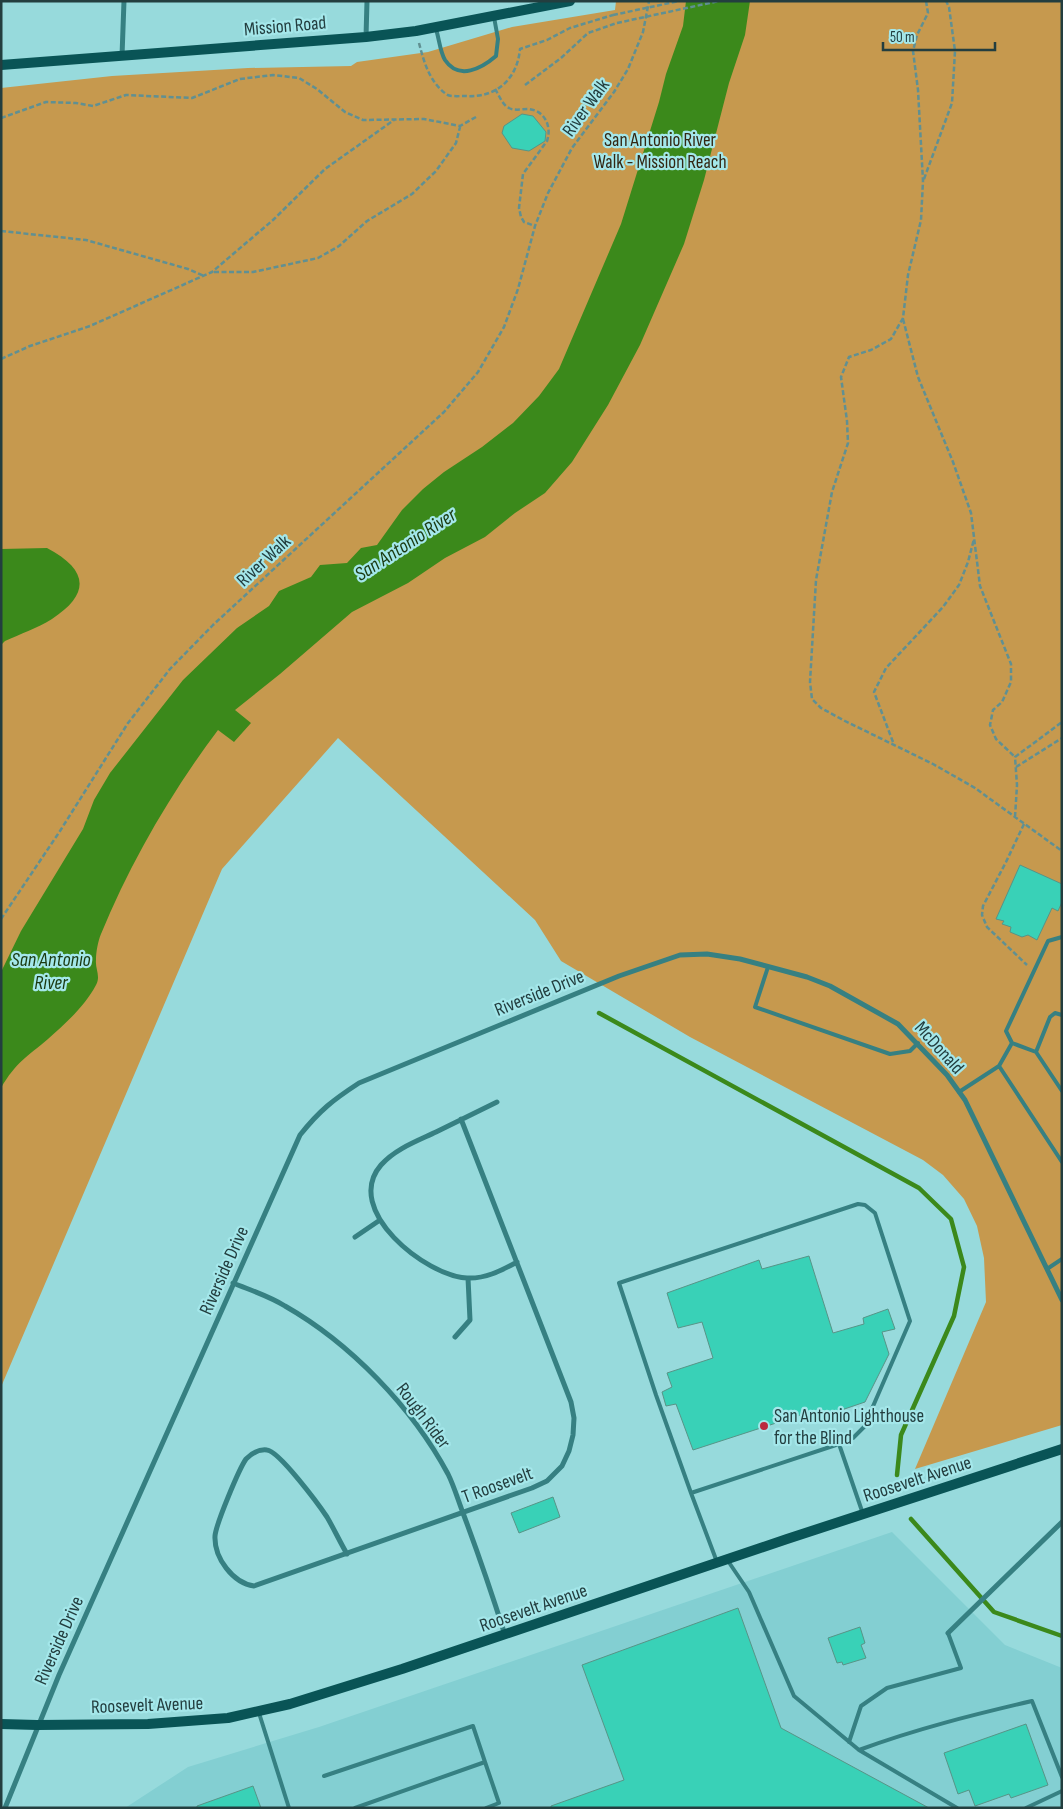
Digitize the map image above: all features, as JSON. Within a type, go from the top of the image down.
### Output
[{"type":"main road","name":"Mission Road","points":[[1,65],[366,37],[494,17],[570,1]]},
{"type":"main road","name":"Roosevelt Avenue","points":[[1,1724],[148,1724],[228,1718],[290,1704],[506,1635],[863,1514],[1061,1451]]},
{"type":"street","points":[[122,56],[124,1]]},
{"type":"street","points":[[366,37],[367,1]]},
{"type":"street","name":"McDonald","points":[[680,955],[707,954],[740,959],[808,977],[830,986],[898,1024],[918,1043],[965,1100],[1062,1300]]},
{"type":"street","name":"Riverside Drive","points":[[5,1808],[37,1725],[233,1283],[300,1136],[317,1114],[335,1098],[359,1083],[618,976],[680,955]]},
{"type":"street","points":[[498,1102],[403,1147],[382,1165],[374,1176],[370,1192],[371,1200],[380,1220],[396,1238],[423,1260],[456,1276],[468,1278],[490,1275],[518,1262]]},
{"type":"street","name":"T Roosevelt","points":[[347,1554],[327,1517],[294,1473],[267,1450],[259,1450],[246,1459],[216,1526],[215,1539],[217,1552],[234,1578],[245,1585],[254,1586],[347,1554],[532,1488],[547,1481],[562,1466],[569,1451],[573,1435],[574,1418],[571,1402],[461,1120]]},
{"type":"street","points":[[355,1237],[380,1220]]},
{"type":"street","points":[[455,1338],[470,1320],[468,1278]]},
{"type":"street","name":"Rough Rider","points":[[233,1283],[284,1305],[324,1332],[360,1362],[394,1396],[423,1434],[448,1474],[506,1635]]},
{"type":"street","points":[[948,1634],[1062,1522]]},
{"type":"lane","points":[[436,27],[445,60],[455,68],[469,72],[487,64],[496,56],[498,39],[494,17]]},
{"type":"lane","points":[[1062,937],[1060,936],[1048,941],[1006,1031],[1012,1043],[1036,1052],[1062,1091]]},
{"type":"lane","points":[[768,967],[755,1007],[890,1054],[910,1051],[918,1043]]},
{"type":"lane","points":[[1036,1052],[1050,1017],[1055,1013],[1062,1015]]},
{"type":"lane","points":[[960,1092],[999,1066],[1012,1043]]},
{"type":"lane","points":[[999,1066],[1062,1162]]},
{"type":"lane","points":[[691,1493],[839,1444],[853,1438],[864,1427],[910,1321],[875,1213],[865,1205],[858,1204],[619,1283],[691,1493],[722,1561],[749,1592],[794,1696],[859,1750],[957,1808]]},
{"type":"lane","points":[[1047,1269],[1062,1260]]},
{"type":"lane","points":[[839,1444],[863,1514]]},
{"type":"lane","points":[[849,1742],[862,1706],[887,1688],[961,1668],[948,1634]]},
{"type":"lane","points":[[859,1750],[956,1718],[1032,1701],[1062,1777]]},
{"type":"lane","points":[[259,1711],[289,1808]]},
{"type":"lane","points":[[324,1776],[473,1726],[499,1803],[486,1808]]},
{"type":"lane","points":[[355,1808],[485,1762]]},
{"type":"lane","points":[[1026,1808],[1062,1791]]},
{"type":"path","name":"River Walk","points":[[1,919],[128,723],[170,669],[213,625],[444,412],[467,386],[487,358],[509,316],[535,226],[548,193],[564,160],[614,92],[628,69],[643,32],[648,1]]},
{"type":"path","points":[[613,15],[679,1]]},
{"type":"path","points":[[525,85],[561,58],[588,33],[617,23],[719,1]]},
{"type":"path","points":[[926,1],[928,13],[917,35],[912,51],[918,90],[923,181],[921,220],[908,275],[903,318],[918,377],[953,462],[971,513],[980,586],[1011,664],[1011,682],[1002,702],[993,710],[990,725],[996,739],[1015,756],[1017,785],[1015,817]]},
{"type":"path","points":[[923,181],[952,103],[955,51],[946,1]]},
{"type":"path","points":[[1,118],[46,102],[94,106],[126,95],[192,98],[240,79],[273,75],[299,78],[317,89],[345,112],[364,120],[424,119],[460,126],[476,117]]},
{"type":"path","name":"River Walk","points":[[495,90],[506,107],[529,109],[538,112],[543,116],[548,125],[549,136],[547,141],[526,168],[521,181],[519,213],[524,222],[535,226]]},
{"type":"path","points":[[1,359],[30,346],[90,326],[212,272],[273,220],[325,169],[395,120]]},
{"type":"path","points":[[212,272],[253,272],[318,258],[339,246],[367,221],[412,194],[436,171],[456,143],[460,126]]},
{"type":"path","points":[[1,231],[86,240],[188,269],[204,276]]},
{"type":"path","points":[[903,318],[892,339],[871,350],[849,357],[841,377],[848,443],[832,492],[816,580],[810,682],[812,699],[821,708],[894,744],[975,788],[1062,851]]},
{"type":"path","points":[[894,744],[874,692],[886,668],[937,614],[959,585],[968,562],[974,537]]},
{"type":"path","points":[[1015,756],[1062,722]]},
{"type":"path","points":[[1016,767],[1062,738]]},
{"type":"path","points":[[1024,824],[984,906],[982,915],[987,927],[1034,972]]},
{"type":"shaded area","points":[[892,1532],[1005,1645],[1062,1668],[1062,1808],[125,1808],[188,1767],[319,1727]]},
{"type":"green space","name":"San Antonio River Walk - Mission Reach","points":[[616,1],[1062,1],[1062,1425],[915,1469],[986,1302],[984,1258],[977,1226],[964,1199],[943,1175],[923,1160],[690,1037],[561,961],[535,920],[338,738],[222,869],[1,1387],[1,88],[112,76],[248,68],[351,66],[357,62],[428,52],[512,27],[615,10]]},
{"type":"water","name":"San Antonio River","points":[[686,1],[750,1],[745,35],[729,83],[704,180],[684,244],[640,345],[608,405],[572,462],[545,493],[515,513],[485,537],[445,558],[408,583],[352,612],[235,710],[251,723],[234,742],[218,730],[168,803],[125,881],[99,940],[96,960],[98,979],[96,985],[68,1021],[17,1066],[1,1088],[1,972],[21,931],[83,829],[94,800],[110,773],[183,680],[237,628],[269,606],[279,591],[311,577],[320,565],[347,563],[361,548],[377,545],[402,510],[423,489],[513,423],[539,396],[559,369],[621,224],[666,74],[683,26]]},
{"type":"water","points":[[47,548],[70,564],[77,573],[80,582],[79,591],[74,600],[52,619],[5,641],[1,645],[1,549]]},
{"type":"building","points":[[522,114],[533,116],[546,132],[545,141],[529,151],[512,148],[502,133],[504,126]]},
{"type":"building","points":[[1020,865],[1062,884],[1062,902],[1058,911],[1052,908],[1037,940],[1028,935],[1022,937],[1010,932],[1011,927],[1002,924],[1004,921],[996,919]]},
{"type":"building","points":[[809,1256],[833,1333],[864,1324],[863,1318],[888,1309],[895,1329],[882,1332],[889,1354],[865,1402],[812,1420],[810,1412],[693,1450],[676,1404],[666,1406],[662,1392],[672,1387],[667,1373],[713,1358],[702,1322],[678,1328],[667,1293],[759,1260],[762,1269]]},
{"type":"building","points":[[553,1497],[560,1517],[519,1533],[511,1513]]},
{"type":"building","points":[[738,1608],[781,1728],[929,1808],[551,1808],[551,1806],[624,1780],[582,1665]]},
{"type":"building","points":[[860,1627],[865,1643],[861,1645],[866,1658],[843,1665],[842,1662],[837,1663],[828,1638]]},
{"type":"building","points":[[1026,1724],[1048,1785],[1011,1798],[1009,1794],[975,1806],[969,1790],[958,1794],[944,1753]]},
{"type":"building","points":[[253,1786],[261,1808],[197,1808],[197,1806]]},
{"type":"waterway","points":[[599,1013],[919,1188],[951,1219],[964,1267],[954,1316],[901,1435],[897,1475]]},
{"type":"waterway","points":[[911,1519],[994,1612],[1062,1636]]},
{"type":"place","name":"San Antonio Lighthouse for the Blind","points":[[764,1426]]}]
